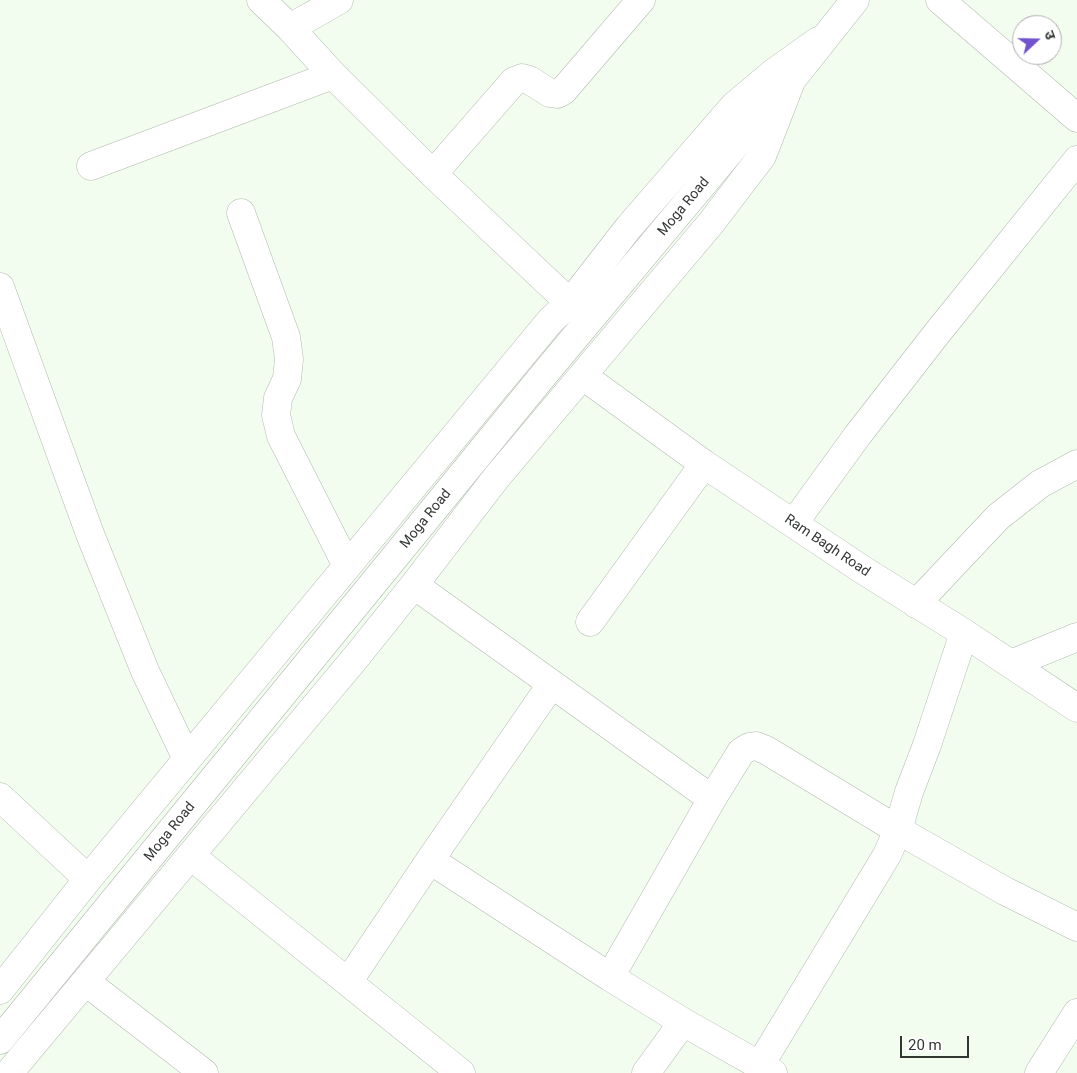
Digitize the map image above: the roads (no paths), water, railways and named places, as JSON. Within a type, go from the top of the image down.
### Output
[{"type":"street","points":[[261,0],[290,28],[334,76],[433,174],[570,303]]},
{"type":"street","points":[[290,28],[339,0]]},
{"type":"street","points":[[433,174],[514,82],[522,78],[529,80],[550,93],[557,94],[563,91],[640,0]]},
{"type":"street","points":[[940,0],[1077,118]]},
{"type":"street","name":"Moga Road","points":[[0,1040],[546,372],[790,82],[827,34],[848,2]]},
{"type":"street","points":[[0,990],[88,879],[551,320],[570,303],[629,228],[734,106],[772,74],[827,34]]},
{"type":"street","points":[[90,166],[334,76]]},
{"type":"street","points":[[9,1073],[414,585],[496,478],[710,223],[762,156],[790,82]]},
{"type":"street","points":[[794,523],[857,436],[938,332],[1077,160]]},
{"type":"street","points":[[241,212],[283,329],[288,352],[289,359],[286,379],[278,398],[276,415],[281,436],[347,566]]},
{"type":"street","points":[[0,287],[90,534],[145,671],[187,759]]},
{"type":"street","name":"Ram Bagh Road","points":[[583,376],[704,464],[916,604],[964,632],[1077,708]]},
{"type":"street","points":[[590,622],[704,464]]},
{"type":"street","points":[[916,604],[998,517],[1040,484],[1077,464]]},
{"type":"street","points":[[414,585],[712,799]]},
{"type":"street","points":[[430,860],[682,1022],[767,1069],[887,854],[898,830],[909,792],[927,745],[964,632]]},
{"type":"street","points":[[1011,664],[1077,637]]},
{"type":"street","points":[[348,982],[551,685]]},
{"type":"street","points":[[610,977],[741,752],[749,747],[756,746],[766,750],[898,830],[1005,891],[1077,927]]},
{"type":"street","points":[[0,797],[88,879]]},
{"type":"street","points":[[191,856],[461,1073]]},
{"type":"street","points":[[86,982],[204,1073]]},
{"type":"street","points":[[1039,1073],[1077,1012]]},
{"type":"street","points":[[646,1073],[682,1022]]}]
